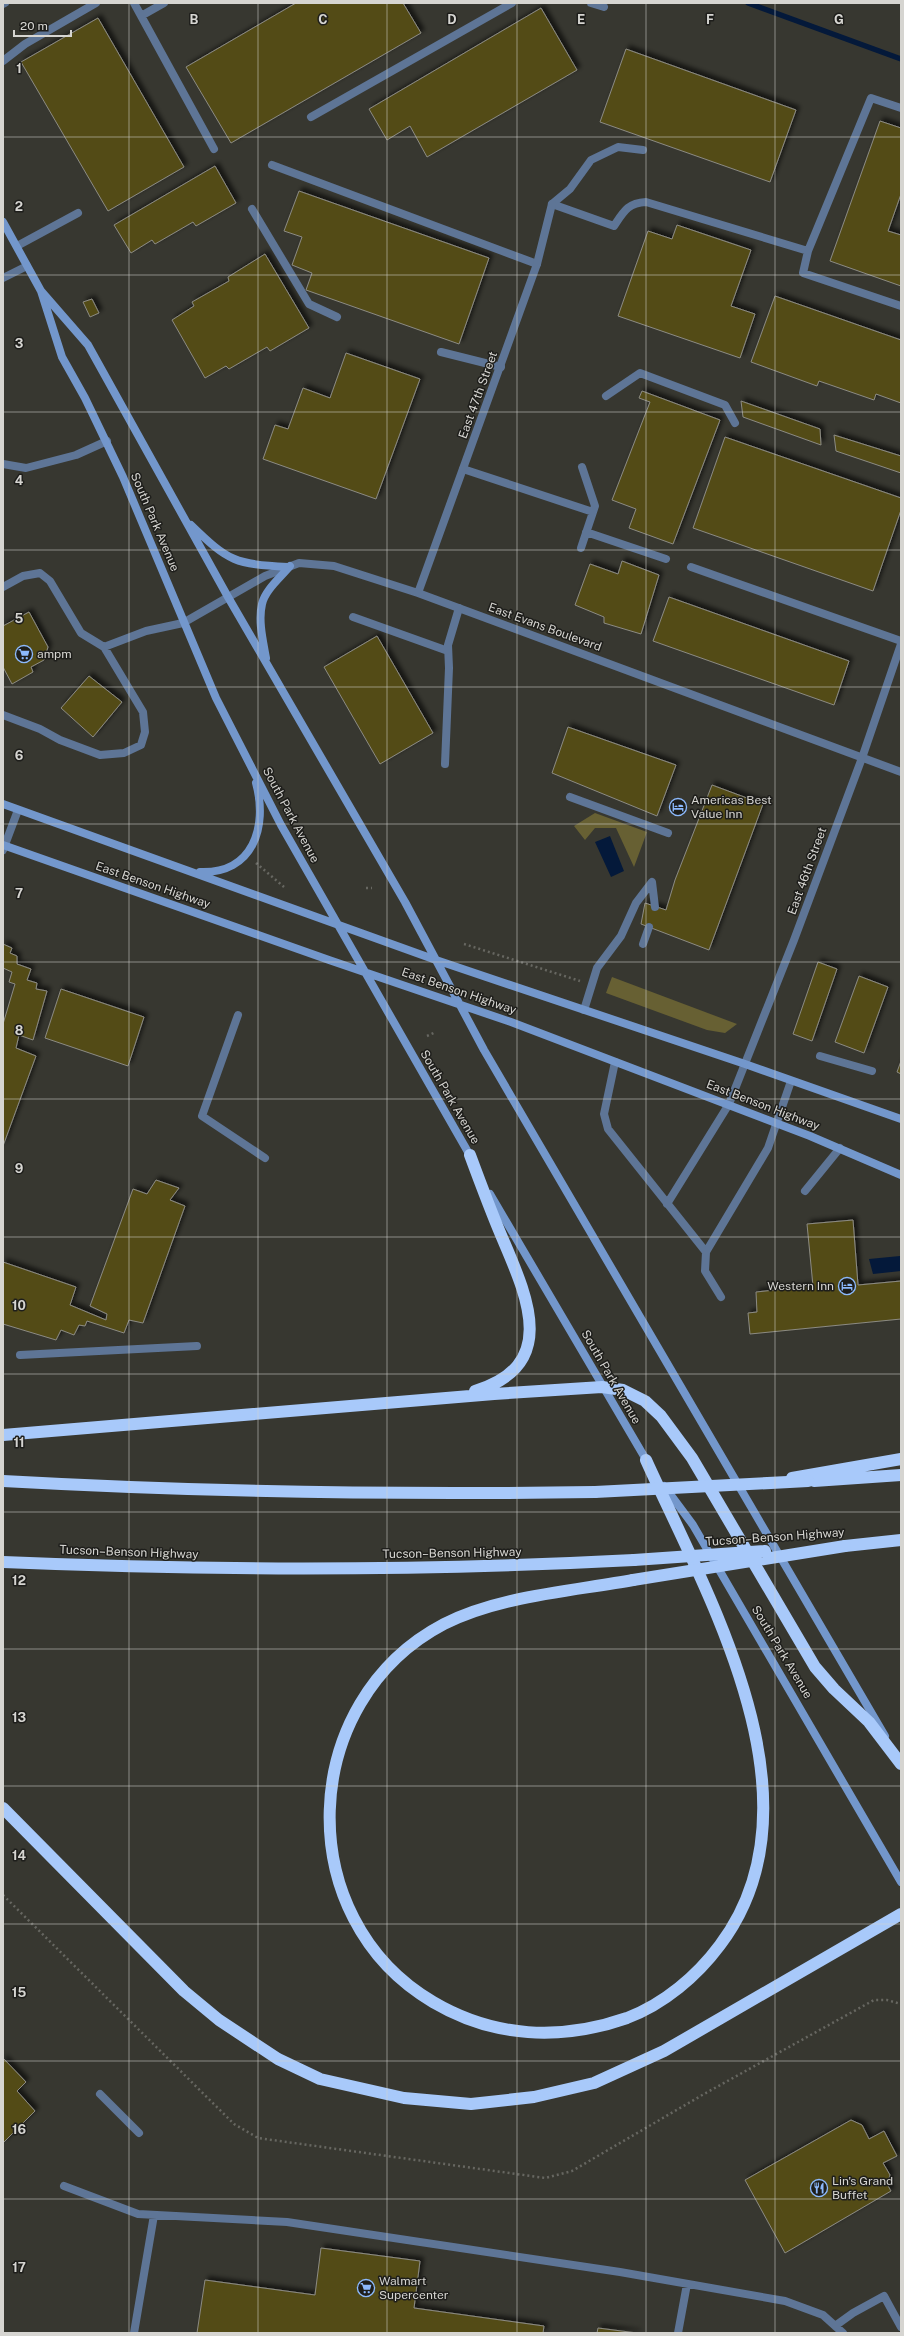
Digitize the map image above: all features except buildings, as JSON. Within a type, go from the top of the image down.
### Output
[{"type":"highway","points":[[442,1398],[490,1387],[503,1380],[515,1369],[524,1356],[530,1341],[531,1320],[526,1297],[470,1155]]},
{"type":"highway","points":[[3,1436],[442,1398],[602,1386],[623,1390],[645,1401],[661,1416],[692,1458],[815,1667],[834,1689],[869,1722],[901,1763]]},
{"type":"highway","points":[[807,1478],[901,1459]]},
{"type":"highway","points":[[646,1460],[723,1630],[746,1700],[757,1746],[762,1777],[764,1807],[762,1836],[756,1870],[741,1910],[712,1956],[696,1972],[655,2004],[635,2015],[612,2023],[569,2033],[512,2032],[486,2026],[431,2000],[407,1982],[385,1961],[366,1938],[351,1911],[338,1880],[331,1847],[329,1810],[333,1772],[342,1741],[359,1708],[390,1666],[415,1644],[442,1625],[477,1610],[521,1600],[633,1580],[845,1546]]},
{"type":"highway","points":[[3,1481],[287,1493],[470,1494],[595,1492],[749,1484],[807,1478],[901,1475]]},
{"type":"highway","name":"Tucson–Benson Highway","points":[[3,1562],[153,1568],[379,1569],[634,1560],[845,1546],[901,1540]]},
{"type":"highway","points":[[3,1808],[184,1991],[219,2020],[278,2059],[320,2079],[404,2098],[471,2104],[534,2097],[594,2083],[664,2051],[901,1914]]},
{"type":"main road","name":"South Park Avenue","points":[[3,222],[41,291],[62,357],[107,441],[137,508],[183,623],[216,698],[281,825],[470,1155],[491,1197],[646,1460],[693,1525],[901,1882]]},
{"type":"main road","name":"South Park Avenue","points":[[41,291],[88,345],[228,597],[405,902],[493,1065],[901,1763]]},
{"type":"main road","points":[[184,518],[210,544],[232,560],[248,565],[289,567]]},
{"type":"main road","points":[[266,662],[261,626],[262,603],[274,584],[289,567]]},
{"type":"main road","points":[[180,868],[204,873],[222,870],[242,858],[249,850],[260,829],[261,817],[258,790],[252,767]]},
{"type":"main road","name":"East Benson Highway","points":[[3,804],[436,960],[745,1064],[901,1119]]},
{"type":"main road","name":"East Benson Highway","points":[[4,847],[366,973],[460,1004],[729,1104],[840,1148],[901,1175]]},
{"type":"street","points":[[3,61],[25,44],[96,3]]},
{"type":"street","points":[[134,3],[214,149]]},
{"type":"street","points":[[141,16],[164,3]]},
{"type":"street","points":[[311,117],[512,3]]},
{"type":"street","points":[[591,3],[604,7]]},
{"type":"street","points":[[901,108],[871,98],[808,252],[803,273],[901,306]]},
{"type":"street","points":[[552,204],[570,189],[592,160],[618,147],[643,150]]},
{"type":"street","points":[[272,165],[537,264]]},
{"type":"street","points":[[552,204],[614,226],[623,212],[634,202],[646,202],[808,252]]},
{"type":"street","name":"East 47th Street","points":[[418,593],[537,264],[552,204]]},
{"type":"street","points":[[252,208],[309,304],[337,317]]},
{"type":"street","points":[[17,246],[78,213]]},
{"type":"street","points":[[3,278],[27,266]]},
{"type":"street","points":[[441,352],[501,366]]},
{"type":"street","points":[[606,396],[640,373],[725,406],[735,423]]},
{"type":"street","points":[[3,464],[26,468],[76,455],[107,441]]},
{"type":"street","points":[[581,548],[594,509],[582,467]]},
{"type":"street","points":[[463,469],[594,509]]},
{"type":"street","points":[[586,532],[666,559]]},
{"type":"street","name":"East Evans Boulevard","points":[[104,647],[146,631],[183,623],[265,576],[299,563],[334,566],[418,593],[901,772]]},
{"type":"street","points":[[691,567],[901,646]]},
{"type":"street","points":[[3,587],[22,576],[40,573],[50,581],[81,633],[104,647],[143,712],[145,732],[141,745],[124,753],[100,755],[60,740],[40,729],[3,715]]},
{"type":"street","points":[[445,764],[448,651],[459,608]]},
{"type":"street","points":[[353,617],[448,651]]},
{"type":"street","name":"East 46th Street","points":[[667,1204],[729,1104],[862,758],[901,646]]},
{"type":"street","points":[[570,798],[668,833]]},
{"type":"street","points":[[4,847],[18,810]]},
{"type":"street","points":[[584,1010],[597,968],[621,936],[636,903],[652,882],[655,907]]},
{"type":"street","points":[[643,944],[649,927]]},
{"type":"street","points":[[238,1015],[202,1116],[265,1158]]},
{"type":"street","points":[[820,1056],[872,1071]]},
{"type":"street","points":[[615,1062],[604,1114],[608,1128],[706,1252]]},
{"type":"street","points":[[720,1297],[705,1271],[706,1252],[768,1148],[791,1081]]},
{"type":"street","points":[[805,1190],[840,1148]]},
{"type":"street","points":[[20,1355],[197,1346]]},
{"type":"street","points":[[100,2094],[139,2134]]},
{"type":"street","points":[[64,2186],[138,2214],[295,2223],[688,2284],[785,2301],[823,2316],[842,2333]]},
{"type":"street","points":[[134,2333],[154,2215]]},
{"type":"street","points":[[678,2333],[688,2284]]},
{"type":"street","points":[[835,2326],[853,2313],[884,2296],[900,2325]]},
{"type":"path","points":[[256,863],[284,887]]},
{"type":"path","points":[[366,888],[372,888]]},
{"type":"path","points":[[464,944],[592,984]]},
{"type":"path","points":[[427,1036],[436,1032]]},
{"type":"path","points":[[3,1895],[234,2124],[258,2138],[545,2178],[572,2171],[704,2094],[874,2000],[887,2000],[901,2004]]},
{"type":"shaded area","points":[[595,813],[647,832],[634,867],[616,828],[595,828],[585,840],[574,826]]},
{"type":"shaded area","points":[[612,977],[737,1024],[725,1033],[707,1030],[606,993]]},
{"type":"water","points":[[610,836],[624,871],[611,877],[595,842]]},
{"type":"water","points":[[900,1256],[901,1271],[873,1274],[869,1259]]},
{"type":"waterway","points":[[748,3],[901,59]]},
{"type":"place","name":"ampm","points":[[24,654]]},
{"type":"place","name":"Americas Best Value Inn","points":[[678,807]]},
{"type":"place","name":"Western Inn","points":[[847,1286]]},
{"type":"place","name":"Lin's Grand Buffet","points":[[819,2188]]},
{"type":"place","name":"Walmart Supercenter","points":[[366,2288]]}]
